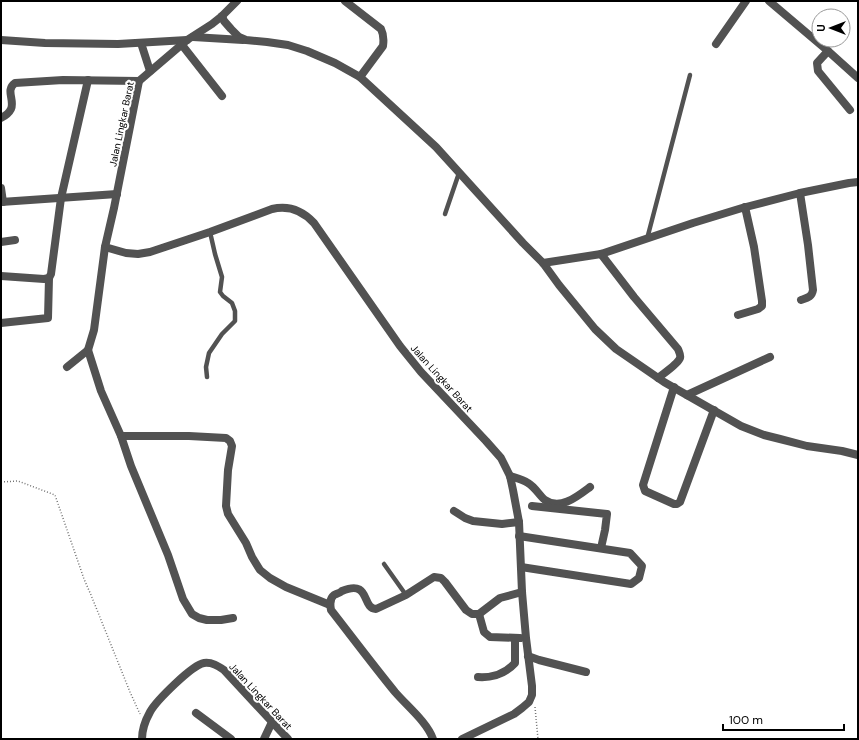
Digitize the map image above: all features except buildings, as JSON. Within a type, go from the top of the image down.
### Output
[{"type":"street","name":"Jalan Lingkar Barat","points":[[88,350],[94,330],[105,247],[139,81],[187,41],[222,16],[237,1]]},
{"type":"street","points":[[345,1],[381,29],[384,35],[383,46],[360,77]]},
{"type":"street","points":[[716,44],[746,1]]},
{"type":"street","points":[[768,1],[858,78]]},
{"type":"street","points":[[222,16],[224,21],[239,37],[246,40]]},
{"type":"street","points":[[1,40],[84,44],[246,40],[288,45],[335,62],[360,77],[436,147],[543,263],[595,329],[616,349],[658,378],[741,426],[807,446],[858,455]]},
{"type":"street","points":[[187,41],[222,96]]},
{"type":"street","points":[[141,43],[150,71]]},
{"type":"street","points":[[828,51],[817,63],[818,71],[850,110]]},
{"type":"street","points":[[1,118],[12,108],[10,88],[15,84],[63,80],[139,81]]},
{"type":"street","points":[[1,323],[48,318],[49,278],[51,274],[61,198],[88,80]]},
{"type":"street","points":[[543,263],[601,254],[745,207],[800,193],[858,182]]},
{"type":"street","points":[[1,188],[2,202],[117,194]]},
{"type":"street","points":[[800,193],[813,290],[813,294],[801,300]]},
{"type":"street","name":"Jalan Lingkar Barat","points":[[105,247],[126,253],[138,254],[150,252],[281,207],[289,208],[304,214],[314,223],[400,346],[421,372],[486,441],[500,458],[510,476],[517,512],[522,592],[532,695]]},
{"type":"street","points":[[738,315],[758,309],[762,306],[754,247],[745,207]]},
{"type":"street","points":[[1,242],[15,240]]},
{"type":"street","points":[[601,254],[634,297],[678,349],[680,354],[678,362],[658,378]]},
{"type":"street","points":[[1,276],[44,279],[49,278]]},
{"type":"street","points":[[67,367],[88,350],[101,391],[121,436],[131,466],[168,555],[183,599],[192,614],[207,620],[233,618]]},
{"type":"street","points":[[687,395],[770,357]]},
{"type":"street","points":[[674,387],[643,485],[645,491],[674,504],[680,502],[714,410]]},
{"type":"street","points":[[121,436],[189,436],[226,438],[230,441],[232,446],[228,470],[226,506],[228,514],[246,543],[252,557],[260,570],[270,578],[286,587],[330,605]]},
{"type":"street","points":[[510,476],[529,483],[546,500],[556,504],[575,498],[590,487]]},
{"type":"street","points":[[517,512],[546,500]]},
{"type":"street","points":[[532,506],[607,514],[601,548]]},
{"type":"street","points":[[454,511],[473,521],[502,524],[518,522]]},
{"type":"street","points":[[519,536],[630,553],[642,566],[639,578],[631,584],[521,567]]},
{"type":"street","points":[[433,739],[432,735],[422,721],[380,674],[331,610],[330,600],[332,596],[350,588],[360,589],[373,609],[380,608],[406,595],[434,577],[440,578],[445,582],[466,610],[472,614],[479,614],[500,598],[522,592]]},
{"type":"street","points":[[479,614],[484,632],[490,637],[526,638]]},
{"type":"street","points":[[478,677],[492,677],[502,673],[515,663],[515,638]]},
{"type":"street","points":[[528,656],[586,672]]},
{"type":"street","name":"Jalan Lingkar Barat","points":[[142,739],[144,723],[158,700],[190,670],[200,664],[206,663],[212,663],[224,670],[288,739]]},
{"type":"street","points":[[462,739],[514,714],[529,702],[532,695]]},
{"type":"street","points":[[196,713],[231,739]]},
{"type":"street","points":[[264,739],[272,722]]},
{"type":"lane","points":[[648,239],[690,75]]},
{"type":"lane","points":[[445,214],[459,173]]},
{"type":"lane","points":[[207,377],[206,367],[209,353],[222,334],[235,321],[236,316],[232,303],[220,292],[222,277],[210,232]]},
{"type":"lane","points":[[384,564],[406,595]]},
{"type":"path","points":[[1,482],[18,481],[55,495],[84,579],[144,723]]},
{"type":"path","points":[[532,695],[536,714],[538,739]]}]
